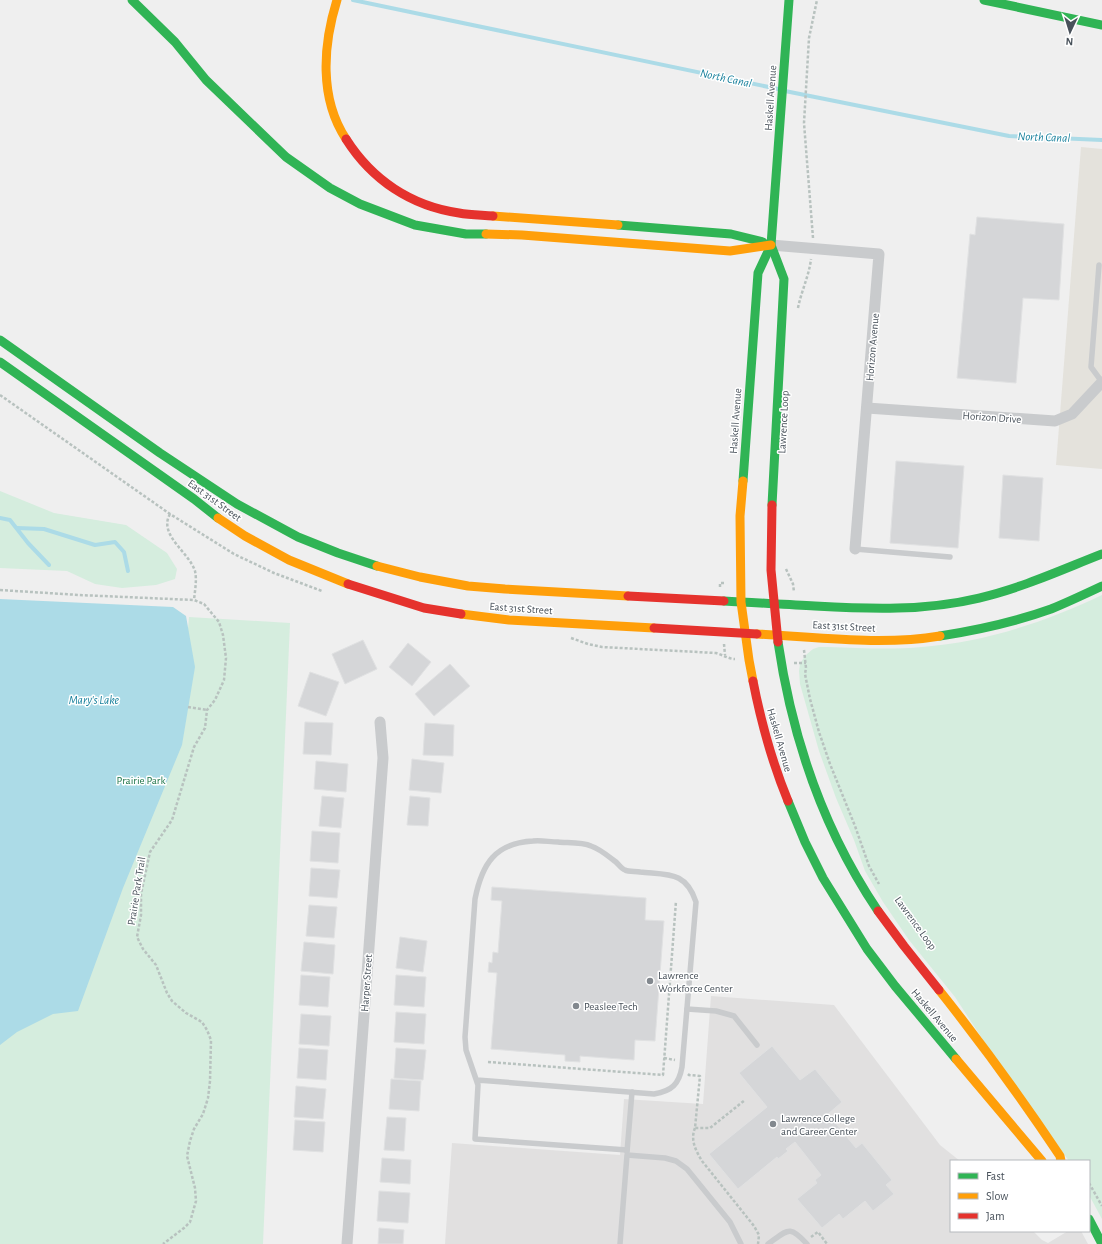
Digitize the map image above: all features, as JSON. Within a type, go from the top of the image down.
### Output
[{"type":"main road","points":[[337,0],[331,16],[327,34],[325,60],[328,98],[340,130],[358,157],[378,178],[398,193],[429,207],[443,211],[731,234],[771,245]]},
{"type":"main road","name":"Haskell Avenue","points":[[789,0],[771,245],[758,273],[740,516],[741,602],[757,701],[768,746],[779,780],[804,842],[823,878],[867,949],[895,986],[1041,1160]]},
{"type":"main road","points":[[984,0],[1102,25]]},
{"type":"main road","points":[[134,3],[175,42],[206,80],[286,158],[330,188],[360,204],[384,214],[415,224],[444,231],[466,234],[522,235],[730,251],[771,245]]},
{"type":"main road","name":"Haskell Avenue","points":[[771,245],[784,279],[771,527],[772,584],[776,635],[792,717],[826,814],[862,885],[892,931],[1015,1090],[1060,1156],[1061,1160]]},
{"type":"main road","name":"East 31st Street","points":[[0,340],[168,459],[245,509],[297,536],[353,559],[412,575],[462,585],[505,589],[773,604],[896,609],[942,605],[993,595],[1018,588],[1102,554]]},
{"type":"main road","name":"East 31st Street","points":[[0,362],[245,536],[289,560],[340,582],[371,593],[424,608],[517,620],[887,640],[928,638],[957,634],[1027,617],[1053,608],[1102,586]]},
{"type":"main road","points":[[1090,1222],[1102,1244]]},
{"type":"street","name":"Horizon Avenue","points":[[771,245],[879,254],[855,549]]},
{"type":"street","name":"Horizon Drive","points":[[866,408],[1055,421],[1072,414],[1102,382]]},
{"type":"street","name":"Harper Street","points":[[346,1244],[383,758],[380,722]]},
{"type":"lane","points":[[1099,265],[1091,367],[1102,382]]},
{"type":"lane","points":[[855,549],[950,557]]},
{"type":"lane","points":[[477,1080],[654,1094],[664,1092],[672,1088],[680,1078],[682,1067],[696,902],[687,883],[678,877],[625,870],[607,854],[590,845],[534,840],[517,843],[502,850],[491,858],[479,881],[475,899],[465,1037],[466,1050],[478,1085],[475,1139],[627,1152],[676,1161],[688,1169],[730,1222],[741,1244]]},
{"type":"lane","points":[[687,1009],[716,1011],[734,1016],[757,1045]]},
{"type":"lane","points":[[620,1244],[632,1092]]},
{"type":"lane","points":[[768,1244],[785,1232],[791,1230],[806,1243]]},
{"type":"path","points":[[813,234],[804,123],[809,38],[817,0]]},
{"type":"path","points":[[797,310],[811,261]]},
{"type":"path","points":[[0,590],[194,600],[196,578],[195,571],[191,562],[174,542],[170,533],[167,522],[170,514]]},
{"type":"path","points":[[785,563],[793,584]]},
{"type":"path","name":"Prairie Park Trail","points":[[163,1244],[190,1222],[196,1201],[195,1188],[188,1156],[190,1141],[194,1129],[203,1114],[208,1098],[211,1040],[202,1022],[186,1013],[172,1001],[166,993],[156,965],[143,949],[137,936],[141,915],[141,894],[150,852],[172,820],[194,747],[205,728],[207,710],[215,700],[224,680],[226,658],[223,635],[219,622],[204,604],[194,600]]},
{"type":"path","name":"Lawrence Loop","points":[[806,663],[805,674],[819,732],[869,866],[882,890]]},
{"type":"path","points":[[188,707],[207,710]]},
{"type":"path","points":[[488,1062],[663,1075],[676,901]]},
{"type":"path","points":[[664,1058],[676,1060],[689,1075],[700,1076],[693,1141],[702,1161],[754,1226],[758,1235],[758,1244]]},
{"type":"path","points":[[695,1128],[710,1128],[745,1100]]},
{"type":"path","points":[[1090,1185],[1102,1206]]},
{"type":"path","points":[[806,1243],[818,1232],[827,1244]]},
{"type":"shaded area","points":[[1081,147],[1102,149],[1102,469],[1056,465]]},
{"type":"shaded area","name":"Lawrence College and Career Center","points":[[711,996],[834,1005],[940,1145],[959,1160],[950,1160],[950,1232],[1034,1232],[1042,1240],[1048,1243],[1066,1232],[1082,1232],[1088,1244],[445,1244],[452,1143],[620,1155],[624,1099],[703,1104]]},
{"type":"green space","points":[[0,491],[54,513],[126,525],[167,553],[177,569],[175,579],[156,585],[122,588],[95,584],[67,571],[0,568]]},
{"type":"green space","points":[[1102,595],[1102,1219],[1090,1197],[1090,1160],[1068,1160],[991,1052],[955,997],[909,940],[883,902],[865,871],[819,751],[800,684],[799,671],[800,664],[807,654],[813,649],[819,647],[899,648],[922,647],[969,641],[1037,622]]},
{"type":"green space","name":"Prairie Park","points":[[189,617],[290,623],[263,1244],[0,1244],[0,628],[187,640]]},
{"type":"water","name":"Mary's Lake","points":[[0,599],[173,607],[186,616],[195,667],[182,745],[123,888],[78,1011],[53,1014],[17,1032],[0,1045]]},
{"type":"building","points":[[977,217],[1064,224],[1059,300],[1023,298],[1016,383],[957,378],[970,234],[975,235]]},
{"type":"building","points":[[896,461],[964,466],[958,548],[890,543]]},
{"type":"building","points":[[1003,475],[1043,478],[1039,541],[999,538]]},
{"type":"building","points":[[363,640],[377,669],[345,684],[332,654]]},
{"type":"building","points":[[408,643],[431,662],[412,686],[389,667]]},
{"type":"building","points":[[450,664],[470,686],[434,716],[415,694]]},
{"type":"building","points":[[310,672],[339,682],[326,716],[298,706]]},
{"type":"building","points":[[305,722],[333,723],[331,755],[303,754]]},
{"type":"building","points":[[425,723],[454,725],[453,756],[423,755]]},
{"type":"building","points":[[412,759],[444,763],[441,793],[409,790]]},
{"type":"building","points":[[316,761],[348,764],[346,792],[314,789]]},
{"type":"building","points":[[322,796],[344,798],[341,828],[319,826]]},
{"type":"building","points":[[410,796],[430,798],[428,826],[407,825]]},
{"type":"building","points":[[312,831],[340,833],[338,863],[310,861]]},
{"type":"building","points":[[311,868],[340,870],[337,898],[309,896]]},
{"type":"building","name":"Peaslee Tech","points":[[492,887],[646,898],[645,920],[664,921],[655,1041],[635,1040],[634,1060],[580,1056],[580,1062],[565,1061],[565,1055],[491,1049],[497,973],[488,972],[489,962],[492,963],[493,952],[498,953],[502,901],[491,900]]},
{"type":"building","points":[[309,905],[337,907],[334,938],[306,936]]},
{"type":"building","points":[[400,937],[427,941],[423,972],[396,968]]},
{"type":"building","points":[[304,942],[335,945],[333,974],[301,971]]},
{"type":"building","points":[[301,975],[330,977],[328,1007],[299,1005]]},
{"type":"building","points":[[396,975],[426,977],[424,1007],[394,1005]]},
{"type":"building","points":[[396,1012],[426,1014],[424,1044],[394,1042]]},
{"type":"building","points":[[301,1014],[331,1016],[329,1046],[299,1044]]},
{"type":"building","points":[[772,1046],[800,1080],[815,1069],[842,1102],[828,1114],[856,1148],[862,1143],[892,1180],[886,1185],[894,1194],[873,1211],[865,1201],[843,1219],[839,1214],[822,1228],[797,1199],[817,1183],[815,1180],[821,1175],[795,1142],[786,1149],[788,1151],[778,1159],[777,1157],[738,1189],[709,1154],[767,1107],[739,1073]]},
{"type":"building","points":[[299,1048],[328,1050],[326,1080],[297,1078]]},
{"type":"building","points":[[396,1048],[426,1050],[423,1080],[394,1078]]},
{"type":"building","points":[[391,1079],[421,1081],[419,1111],[389,1109]]},
{"type":"building","points":[[296,1086],[326,1089],[323,1119],[294,1117]]},
{"type":"building","points":[[387,1117],[406,1118],[404,1151],[384,1150]]},
{"type":"building","points":[[295,1120],[325,1122],[323,1152],[293,1150]]},
{"type":"building","points":[[382,1158],[411,1160],[410,1184],[380,1182]]},
{"type":"building","points":[[379,1191],[410,1193],[408,1223],[377,1221]]},
{"type":"building","points":[[379,1228],[404,1230],[403,1244],[378,1244]]},
{"type":"waterway","name":"North Canal","points":[[353,0],[778,89]]},
{"type":"waterway","name":"North Canal","points":[[785,91],[1009,136],[1102,140]]},
{"type":"waterway","points":[[0,518],[10,520],[28,543],[49,565]]},
{"type":"waterway","points":[[17,528],[44,529],[95,545],[115,542],[124,552],[128,571]]},
{"type":"traffic: fast","points":[[132,0],[175,42],[206,80],[286,157],[330,188],[360,204],[415,225],[466,234],[486,234]]},
{"type":"traffic: fast","points":[[743,481],[758,273],[771,245],[789,0]]},
{"type":"traffic: fast","points":[[984,0],[1102,25]]},
{"type":"traffic: fast","points":[[618,225],[731,234],[763,242]]},
{"type":"traffic: fast","points":[[771,245],[784,279],[772,505]]},
{"type":"traffic: fast","points":[[0,340],[160,453],[237,504],[298,537],[338,553],[377,566]]},
{"type":"traffic: fast","points":[[0,362],[194,499],[218,518]]},
{"type":"traffic: fast","points":[[724,601],[856,608],[897,608],[938,605],[995,594],[1102,554]]},
{"type":"traffic: fast","points":[[940,636],[1024,618],[1051,609],[1102,586]]},
{"type":"traffic: fast","points":[[778,642],[792,713],[813,782],[826,816],[842,849],[878,911]]},
{"type":"traffic: fast","points":[[788,801],[805,842],[823,878],[867,949],[895,986],[956,1059]]},
{"type":"traffic: fast","points":[[1090,1221],[1102,1244]]},
{"type":"traffic: slow","points":[[337,0],[329,35],[326,71],[331,106],[337,123],[346,139]]},
{"type":"traffic: slow","points":[[493,216],[618,225]]},
{"type":"traffic: slow","points":[[486,234],[522,235],[730,251],[771,245]]},
{"type":"traffic: slow","points":[[743,481],[740,516],[741,602],[753,681]]},
{"type":"traffic: slow","points":[[218,518],[245,536],[289,560],[348,584]]},
{"type":"traffic: slow","points":[[377,566],[420,577],[468,586],[628,596]]},
{"type":"traffic: slow","points":[[461,614],[509,620],[654,628]]},
{"type":"traffic: slow","points":[[757,634],[872,641],[917,639],[940,636]]},
{"type":"traffic: slow","points":[[939,990],[1016,1093],[1060,1156],[1061,1160]]},
{"type":"traffic: slow","points":[[956,1059],[1041,1160]]},
{"type":"traffic: jam","points":[[346,139],[356,154],[381,179],[394,189],[409,197],[425,204],[463,214],[493,216]]},
{"type":"traffic: jam","points":[[772,505],[771,570],[778,642]]},
{"type":"traffic: jam","points":[[348,584],[424,608],[461,614]]},
{"type":"traffic: jam","points":[[628,596],[724,601]]},
{"type":"traffic: jam","points":[[654,628],[757,634]]},
{"type":"traffic: jam","points":[[753,681],[768,742],[788,801]]},
{"type":"traffic: jam","points":[[878,911],[939,990]]},
{"type":"place","name":"Lawrence Workforce Center","points":[[650,981]]},
{"type":"place","name":"Peaslee Tech","points":[[576,1006]]},
{"type":"place","name":"Lawrence College and Career Center","points":[[773,1124]]}]
